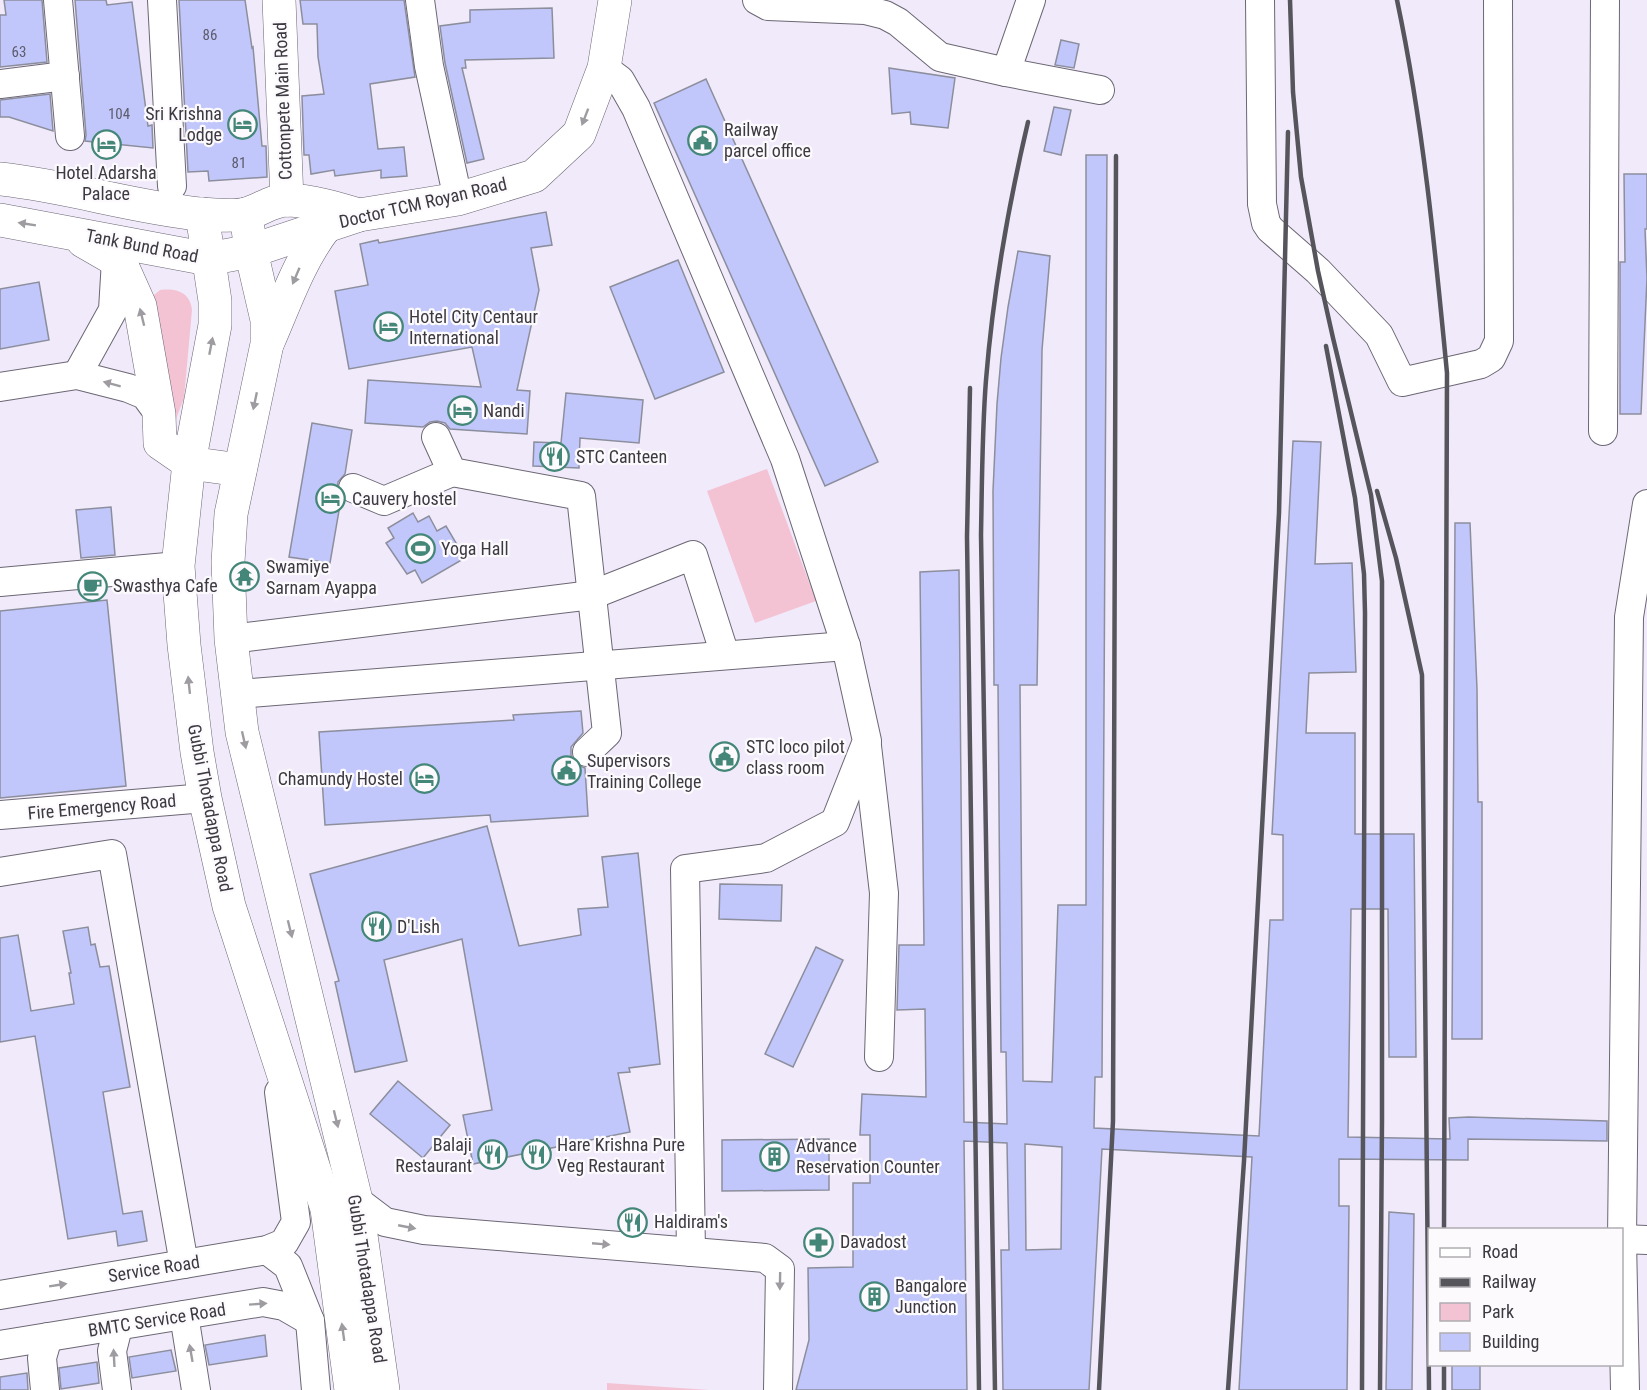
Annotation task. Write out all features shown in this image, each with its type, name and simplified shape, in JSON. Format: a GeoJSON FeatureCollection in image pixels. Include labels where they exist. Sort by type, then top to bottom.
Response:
{"type":"FeatureCollection","features":[{"type":"Feature","properties":{"kind":"main road","name":"Cottonpete Main Road"},"geometry":{"type":"LineString","coordinates":[[279,0],[286,200],[324,205],[359,215]]}},
{"type":"Feature","properties":{"kind":"main road","name":"Doctor TCM Royan Road"},"geometry":{"type":"LineString","coordinates":[[251,251],[359,215],[458,198],[534,176],[579,134],[604,68],[615,0]]}},
{"type":"Feature","properties":{"kind":"main road"},"geometry":{"type":"LineString","coordinates":[[0,179],[173,211],[202,214],[246,214],[286,200]]}},
{"type":"Feature","properties":{"kind":"main road","name":"Gubbi Thotadappa Road"},"geometry":{"type":"LineString","coordinates":[[202,214],[215,301],[215,325],[189,463],[178,566],[190,701],[205,798],[229,906],[327,1209],[351,1390]]}},
{"type":"Feature","properties":{"kind":"main road"},"geometry":{"type":"LineString","coordinates":[[246,214],[251,251]]}},
{"type":"Feature","properties":{"kind":"main road","name":"Tank Bund Road"},"geometry":{"type":"LineString","coordinates":[[0,220],[208,259],[251,251]]}},
{"type":"Feature","properties":{"kind":"main road"},"geometry":{"type":"LineString","coordinates":[[267,344],[300,266],[311,245],[326,226]]}},
{"type":"Feature","properties":{"kind":"main road"},"geometry":{"type":"LineString","coordinates":[[66,231],[116,260],[123,268],[140,306],[159,414],[160,443],[189,463],[240,470]]}},
{"type":"Feature","properties":{"kind":"main road","name":"Gubbi Thotadappa Road"},"geometry":{"type":"LineString","coordinates":[[251,251],[264,308],[267,344],[231,514],[228,562],[231,639],[242,732],[356,1200],[383,1390]]}},
{"type":"Feature","properties":{"kind":"street"},"geometry":{"type":"LineString","coordinates":[[58,0],[70,136]]}},
{"type":"Feature","properties":{"kind":"street"},"geometry":{"type":"LineString","coordinates":[[162,0],[172,186]]}},
{"type":"Feature","properties":{"kind":"street"},"geometry":{"type":"LineString","coordinates":[[420,0],[429,66],[458,198]]}},
{"type":"Feature","properties":{"kind":"street"},"geometry":{"type":"LineString","coordinates":[[757,0],[768,6],[865,10],[885,15],[898,22],[940,57],[1100,90]]}},
{"type":"Feature","properties":{"kind":"street"},"geometry":{"type":"LineString","coordinates":[[1006,72],[1031,0]]}},
{"type":"Feature","properties":{"kind":"street"},"geometry":{"type":"LineString","coordinates":[[1260,0],[1262,204],[1266,223],[1275,234],[1318,271],[1379,335],[1402,382],[1481,364],[1491,358],[1499,341],[1498,0]]}},
{"type":"Feature","properties":{"kind":"street"},"geometry":{"type":"LineString","coordinates":[[1603,431],[1605,0]]}},
{"type":"Feature","properties":{"kind":"street"},"geometry":{"type":"LineString","coordinates":[[604,68],[620,80],[636,108],[780,448],[846,646],[867,741],[884,893],[879,1057]]}},
{"type":"Feature","properties":{"kind":"street"},"geometry":{"type":"LineString","coordinates":[[0,84],[65,76]]}},
{"type":"Feature","properties":{"kind":"street"},"geometry":{"type":"LineString","coordinates":[[77,375],[113,310],[116,260]]}},
{"type":"Feature","properties":{"kind":"street"},"geometry":{"type":"LineString","coordinates":[[0,387],[77,375],[128,388],[145,395],[159,414]]}},
{"type":"Feature","properties":{"kind":"street"},"geometry":{"type":"LineString","coordinates":[[436,437],[452,472]]}},
{"type":"Feature","properties":{"kind":"street"},"geometry":{"type":"LineString","coordinates":[[353,488],[384,501],[452,472],[581,496],[607,733],[587,752]]}},
{"type":"Feature","properties":{"kind":"street"},"geometry":{"type":"LineString","coordinates":[[1622,1228],[1637,835],[1638,615],[1647,504]]}},
{"type":"Feature","properties":{"kind":"street"},"geometry":{"type":"LineString","coordinates":[[231,639],[592,595],[693,555],[725,655]]}},
{"type":"Feature","properties":{"kind":"street"},"geometry":{"type":"LineString","coordinates":[[0,582],[178,566]]}},
{"type":"Feature","properties":{"kind":"street"},"geometry":{"type":"LineString","coordinates":[[238,694],[846,646]]}},
{"type":"Feature","properties":{"kind":"street"},"geometry":{"type":"LineString","coordinates":[[691,1251],[685,869],[766,858],[835,822],[867,741]]}},
{"type":"Feature","properties":{"kind":"street","name":"Fire Emergency Road"},"geometry":{"type":"LineString","coordinates":[[0,815],[205,798]]}},
{"type":"Feature","properties":{"kind":"street"},"geometry":{"type":"LineString","coordinates":[[0,872],[112,854],[184,1264]]}},
{"type":"Feature","properties":{"kind":"street","name":"Service Road"},"geometry":{"type":"LineString","coordinates":[[0,1294],[267,1250],[284,1243],[296,1222],[277,1073],[268,1028]]}},
{"type":"Feature","properties":{"kind":"street"},"geometry":{"type":"LineString","coordinates":[[356,1200],[385,1222],[424,1230],[765,1258],[780,1269],[778,1390]]}},
{"type":"Feature","properties":{"kind":"street"},"geometry":{"type":"LineString","coordinates":[[1623,1239],[1647,1240]]}},
{"type":"Feature","properties":{"kind":"street"},"geometry":{"type":"LineString","coordinates":[[267,1250],[288,1266],[310,1322],[316,1390]]}},
{"type":"Feature","properties":{"kind":"street","name":"BMTC Service Road"},"geometry":{"type":"LineString","coordinates":[[0,1345],[263,1302],[284,1306],[310,1322]]}},
{"type":"Feature","properties":{"kind":"street"},"geometry":{"type":"LineString","coordinates":[[1623,1314],[1624,1390]]}},
{"type":"Feature","properties":{"kind":"street"},"geometry":{"type":"LineString","coordinates":[[184,1316],[196,1390]]}},
{"type":"Feature","properties":{"kind":"street"},"geometry":{"type":"LineString","coordinates":[[117,1390],[112,1351],[118,1327]]}},
{"type":"Feature","properties":{"kind":"street"},"geometry":{"type":"LineString","coordinates":[[44,1380],[42,1358],[48,1337]]}},
{"type":"Feature","properties":{"kind":"green space"},"geometry":{"type":"Polygon","coordinates":[[[160,290],[177,291],[185,295],[192,310],[184,398],[173,427],[153,302],[154,295],[160,290]]]}},
{"type":"Feature","properties":{"kind":"green space"},"geometry":{"type":"Polygon","coordinates":[[[767,469],[816,601],[755,623],[707,491],[767,469]]]}},
{"type":"Feature","properties":{"kind":"green space"},"geometry":{"type":"Polygon","coordinates":[[[607,1383],[709,1390],[607,1390],[607,1383]]]}},
{"type":"Feature","properties":{"kind":"building"},"geometry":{"type":"Polygon","coordinates":[[[4,0],[42,0],[47,62],[0,67],[0,15],[6,15],[4,0]]]}},
{"type":"Feature","properties":{"kind":"building"},"geometry":{"type":"Polygon","coordinates":[[[75,0],[106,0],[107,5],[132,2],[148,126],[152,125],[153,148],[85,141],[75,0]]]}},
{"type":"Feature","properties":{"kind":"building"},"geometry":{"type":"Polygon","coordinates":[[[179,0],[245,0],[253,47],[262,146],[266,146],[267,177],[209,181],[208,171],[188,172],[179,0]]]}},
{"type":"Feature","properties":{"kind":"building"},"geometry":{"type":"Polygon","coordinates":[[[300,0],[404,0],[415,77],[370,84],[378,149],[404,147],[407,176],[381,178],[381,170],[335,176],[334,170],[311,174],[309,155],[304,155],[302,96],[324,94],[318,57],[317,24],[303,24],[300,0]]]}},
{"type":"Feature","properties":{"kind":"building"},"geometry":{"type":"Polygon","coordinates":[[[552,8],[554,58],[465,60],[466,68],[462,68],[484,159],[467,163],[445,63],[440,26],[470,22],[470,10],[552,8]]]}},
{"type":"Feature","properties":{"kind":"building"},"geometry":{"type":"Polygon","coordinates":[[[1061,40],[1079,44],[1074,68],[1055,65],[1061,40]]]}},
{"type":"Feature","properties":{"kind":"building"},"geometry":{"type":"Polygon","coordinates":[[[889,68],[955,78],[948,128],[911,124],[910,112],[892,114],[889,68]]]}},
{"type":"Feature","properties":{"kind":"building"},"geometry":{"type":"Polygon","coordinates":[[[706,79],[878,462],[825,486],[654,103],[706,79]]]}},
{"type":"Feature","properties":{"kind":"building"},"geometry":{"type":"Polygon","coordinates":[[[50,94],[53,131],[9,117],[0,117],[0,100],[50,94]]]}},
{"type":"Feature","properties":{"kind":"building"},"geometry":{"type":"Polygon","coordinates":[[[1054,107],[1071,110],[1061,155],[1044,151],[1054,107]]]}},
{"type":"Feature","properties":{"kind":"building"},"geometry":{"type":"Polygon","coordinates":[[[1086,155],[1107,155],[1102,1077],[1095,1077],[1094,1128],[1259,1136],[1270,920],[1283,920],[1283,835],[1272,834],[1293,441],[1321,442],[1315,564],[1352,563],[1356,672],[1309,673],[1306,733],[1355,733],[1355,834],[1414,834],[1416,1057],[1389,1057],[1388,909],[1351,909],[1348,1137],[1450,1139],[1449,1118],[1469,1117],[1607,1121],[1607,1141],[1468,1139],[1468,1160],[1339,1159],[1339,1206],[1349,1206],[1347,1390],[1239,1390],[1252,1157],[1102,1149],[1089,1390],[1003,1390],[1001,1250],[1009,1250],[1007,1143],[964,1141],[967,1390],[796,1390],[809,1340],[808,1268],[853,1267],[853,1183],[870,1183],[870,1135],[860,1135],[862,1094],[926,1097],[925,1009],[897,1010],[899,945],[924,945],[920,572],[959,570],[964,1122],[1007,1124],[1006,1052],[1001,1052],[998,685],[994,685],[993,491],[1001,358],[1018,251],[1050,256],[1042,350],[1037,685],[1020,685],[1023,1081],[1052,1082],[1058,905],[1086,905],[1086,155]],[[1025,1144],[1026,1250],[1061,1249],[1062,1147],[1025,1144]]]}},
{"type":"Feature","properties":{"kind":"building"},"geometry":{"type":"Polygon","coordinates":[[[1624,174],[1647,174],[1647,229],[1645,229],[1647,278],[1641,414],[1620,414],[1620,262],[1625,262],[1624,174]]]}},
{"type":"Feature","properties":{"kind":"building"},"geometry":{"type":"Polygon","coordinates":[[[546,212],[552,245],[531,248],[539,290],[517,390],[530,391],[527,434],[450,429],[445,423],[437,421],[430,422],[423,427],[365,423],[368,380],[481,387],[472,347],[349,369],[335,291],[368,285],[360,244],[378,240],[379,243],[546,212]]]}},
{"type":"Feature","properties":{"kind":"building"},"geometry":{"type":"Polygon","coordinates":[[[678,260],[724,372],[655,399],[610,287],[678,260]]]}},
{"type":"Feature","properties":{"kind":"building"},"geometry":{"type":"Polygon","coordinates":[[[39,282],[49,340],[0,349],[0,289],[39,282]]]}},
{"type":"Feature","properties":{"kind":"building"},"geometry":{"type":"Polygon","coordinates":[[[566,393],[643,400],[639,443],[580,438],[579,468],[533,466],[534,442],[561,443],[566,393]]]}},
{"type":"Feature","properties":{"kind":"building"},"geometry":{"type":"Polygon","coordinates":[[[312,423],[352,430],[345,474],[338,482],[337,491],[341,499],[330,563],[289,557],[312,423]]]}},
{"type":"Feature","properties":{"kind":"building"},"geometry":{"type":"Polygon","coordinates":[[[111,507],[115,555],[81,558],[76,510],[111,507]]]}},
{"type":"Feature","properties":{"kind":"building"},"geometry":{"type":"Polygon","coordinates":[[[413,513],[418,522],[429,516],[437,531],[446,526],[465,558],[422,583],[415,570],[407,574],[386,543],[394,538],[388,528],[413,513]]]}},
{"type":"Feature","properties":{"kind":"building"},"geometry":{"type":"Polygon","coordinates":[[[1455,523],[1470,523],[1477,689],[1478,802],[1482,802],[1482,1039],[1452,1039],[1455,523]]]}},
{"type":"Feature","properties":{"kind":"building"},"geometry":{"type":"Polygon","coordinates":[[[107,600],[126,786],[0,798],[0,611],[107,600]]]}},
{"type":"Feature","properties":{"kind":"building"},"geometry":{"type":"Polygon","coordinates":[[[581,711],[583,733],[571,747],[571,755],[575,764],[585,768],[588,816],[491,822],[490,815],[325,825],[319,732],[514,720],[513,715],[581,711]]]}},
{"type":"Feature","properties":{"kind":"building"},"geometry":{"type":"Polygon","coordinates":[[[487,826],[519,946],[581,935],[578,909],[608,907],[602,857],[638,853],[660,1064],[629,1068],[630,1072],[618,1073],[630,1132],[473,1164],[463,1115],[492,1110],[462,939],[384,960],[407,1061],[355,1072],[335,982],[339,981],[310,874],[487,826]]]}},
{"type":"Feature","properties":{"kind":"building"},"geometry":{"type":"Polygon","coordinates":[[[720,884],[782,885],[781,921],[719,919],[720,884]]]}},
{"type":"Feature","properties":{"kind":"building"},"geometry":{"type":"Polygon","coordinates":[[[88,927],[91,945],[95,944],[100,967],[109,966],[130,1087],[103,1092],[123,1214],[142,1211],[147,1241],[118,1246],[116,1231],[68,1239],[35,1036],[0,1042],[0,938],[18,935],[31,1011],[74,1004],[63,931],[88,927]]]}},
{"type":"Feature","properties":{"kind":"building"},"geometry":{"type":"Polygon","coordinates":[[[816,947],[843,960],[793,1067],[765,1054],[816,947]]]}},
{"type":"Feature","properties":{"kind":"building"},"geometry":{"type":"Polygon","coordinates":[[[398,1081],[450,1125],[423,1158],[370,1114],[398,1081]]]}},
{"type":"Feature","properties":{"kind":"building","name":"Advance Reservation Counter"},"geometry":{"type":"Polygon","coordinates":[[[829,1139],[829,1190],[722,1191],[722,1140],[829,1139]]]}},
{"type":"Feature","properties":{"kind":"building"},"geometry":{"type":"Polygon","coordinates":[[[1389,1212],[1414,1214],[1412,1390],[1386,1390],[1389,1212]]]}},
{"type":"Feature","properties":{"kind":"building"},"geometry":{"type":"Polygon","coordinates":[[[265,1335],[267,1356],[209,1365],[205,1345],[265,1335]]]}},
{"type":"Feature","properties":{"kind":"building"},"geometry":{"type":"Polygon","coordinates":[[[171,1350],[176,1371],[132,1378],[129,1357],[171,1350]]]}},
{"type":"Feature","properties":{"kind":"building"},"geometry":{"type":"Polygon","coordinates":[[[97,1362],[99,1383],[61,1389],[59,1368],[97,1362]]]}},
{"type":"Feature","properties":{"kind":"building"},"geometry":{"type":"Polygon","coordinates":[[[1452,1366],[1480,1366],[1480,1390],[1452,1390],[1452,1366]]]}},
{"type":"Feature","properties":{"kind":"building"},"geometry":{"type":"Polygon","coordinates":[[[27,1373],[28,1390],[0,1390],[0,1377],[27,1373]]]}},
{"type":"Feature","properties":{"kind":"railway"},"geometry":{"type":"LineString","coordinates":[[1290,0],[1293,92],[1301,177],[1318,271],[1371,495],[1382,581],[1380,1390]]}},
{"type":"Feature","properties":{"kind":"railway"},"geometry":{"type":"LineString","coordinates":[[1397,0],[1421,139],[1447,373],[1444,1228]]}},
{"type":"Feature","properties":{"kind":"railway"},"geometry":{"type":"LineString","coordinates":[[995,1390],[981,535],[982,457],[986,380],[997,283],[1028,122]]}},
{"type":"Feature","properties":{"kind":"railway"},"geometry":{"type":"LineString","coordinates":[[1228,1390],[1244,1161],[1279,513],[1288,132]]}},
{"type":"Feature","properties":{"kind":"railway"},"geometry":{"type":"LineString","coordinates":[[1099,1390],[1113,1121],[1116,156]]}},
{"type":"Feature","properties":{"kind":"railway"},"geometry":{"type":"LineString","coordinates":[[1326,346],[1355,498],[1364,574],[1362,1390]]}},
{"type":"Feature","properties":{"kind":"railway"},"geometry":{"type":"LineString","coordinates":[[970,388],[967,537],[979,1390]]}},
{"type":"Feature","properties":{"kind":"railway"},"geometry":{"type":"LineString","coordinates":[[1377,491],[1396,558],[1422,675],[1428,1288]]}},
{"type":"Feature","properties":{"kind":"railway"},"geometry":{"type":"LineString","coordinates":[[1429,1366],[1429,1390]]}},
{"type":"Feature","properties":{"kind":"railway"},"geometry":{"type":"LineString","coordinates":[[1444,1366],[1444,1390]]}},
{"type":"Feature","properties":{"kind":"place","name":"Sri Krishna Lodge"},"geometry":{"type":"Point","coordinates":[243,124]}},
{"type":"Feature","properties":{"kind":"place","name":"Railway parcel office"},"geometry":{"type":"Point","coordinates":[703,140]}},
{"type":"Feature","properties":{"kind":"place","name":"Hotel Adarsha Palace"},"geometry":{"type":"Point","coordinates":[106,144]}},
{"type":"Feature","properties":{"kind":"place","name":"Hotel City Centaur International"},"geometry":{"type":"Point","coordinates":[388,327]}},
{"type":"Feature","properties":{"kind":"place","name":"Nandi"},"geometry":{"type":"Point","coordinates":[462,411]}},
{"type":"Feature","properties":{"kind":"place","name":"STC Canteen"},"geometry":{"type":"Point","coordinates":[555,457]}},
{"type":"Feature","properties":{"kind":"place","name":"Cauvery hostel"},"geometry":{"type":"Point","coordinates":[331,499]}},
{"type":"Feature","properties":{"kind":"place","name":"Yoga Hall"},"geometry":{"type":"Point","coordinates":[420,549]}},
{"type":"Feature","properties":{"kind":"place","name":"Swamiye Sarnam Ayappa"},"geometry":{"type":"Point","coordinates":[245,577]}},
{"type":"Feature","properties":{"kind":"place","name":"Swasthya Cafe"},"geometry":{"type":"Point","coordinates":[92,586]}},
{"type":"Feature","properties":{"kind":"place","name":"STC loco pilot class room"},"geometry":{"type":"Point","coordinates":[725,757]}},
{"type":"Feature","properties":{"kind":"place","name":"Supervisors Training College"},"geometry":{"type":"Point","coordinates":[566,771]}},
{"type":"Feature","properties":{"kind":"place","name":"Chamundy Hostel"},"geometry":{"type":"Point","coordinates":[424,779]}},
{"type":"Feature","properties":{"kind":"place","name":"D'Lish"},"geometry":{"type":"Point","coordinates":[376,927]}},
{"type":"Feature","properties":{"kind":"place","name":"Balaji Restaurant"},"geometry":{"type":"Point","coordinates":[493,1155]}},
{"type":"Feature","properties":{"kind":"place","name":"Hare Krishna Pure Veg Restaurant"},"geometry":{"type":"Point","coordinates":[536,1155]}},
{"type":"Feature","properties":{"kind":"place","name":"Advance Reservation Counter"},"geometry":{"type":"Point","coordinates":[775,1156]}},
{"type":"Feature","properties":{"kind":"place","name":"Haldiram's"},"geometry":{"type":"Point","coordinates":[633,1222]}},
{"type":"Feature","properties":{"kind":"place","name":"Davadost"},"geometry":{"type":"Point","coordinates":[819,1242]}},
{"type":"Feature","properties":{"kind":"place","name":"Bangalore Junction"},"geometry":{"type":"Point","coordinates":[874,1296]}}]}
